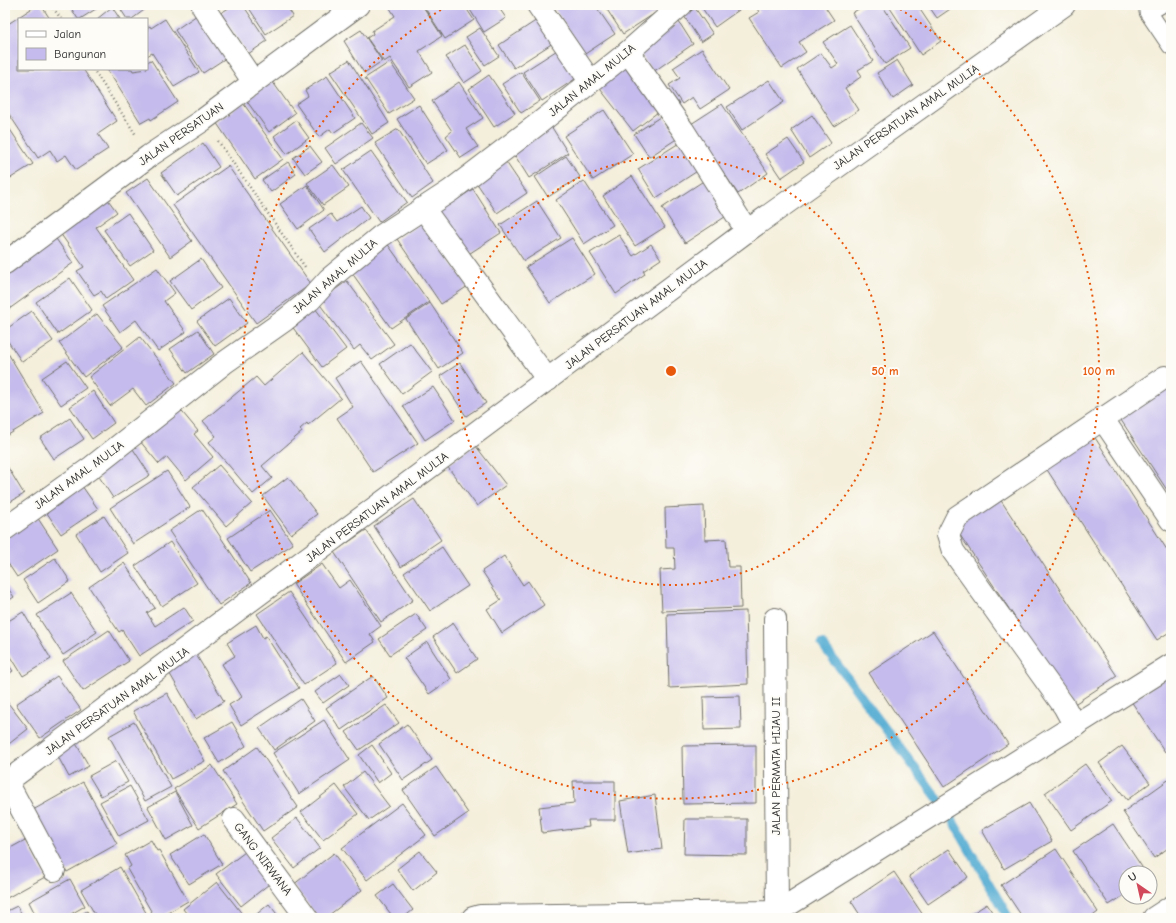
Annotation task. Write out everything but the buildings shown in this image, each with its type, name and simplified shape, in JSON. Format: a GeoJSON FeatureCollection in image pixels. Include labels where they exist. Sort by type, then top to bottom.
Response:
{"type":"FeatureCollection","features":[{"type":"Feature","properties":{"kind":"street","name":"JALAN PERSATUAN"},"geometry":{"type":"LineString","coordinates":[[5,263],[149,156],[203,120],[358,5]]}},
{"type":"Feature","properties":{"kind":"street"},"geometry":{"type":"LineString","coordinates":[[538,5],[590,81]]}},
{"type":"Feature","properties":{"kind":"street","name":"JALAN AMAL MULIA"},"geometry":{"type":"LineString","coordinates":[[5,529],[92,467],[224,363],[285,320],[310,300],[329,279],[381,236],[475,173],[628,52],[680,5]]}},
{"type":"Feature","properties":{"kind":"street","name":"JALAN PERSATUAN AMAL MULIA"},"geometry":{"type":"LineString","coordinates":[[6,782],[747,231],[1064,5]]}},
{"type":"Feature","properties":{"kind":"street"},"geometry":{"type":"LineString","coordinates":[[203,7],[253,82]]}},
{"type":"Feature","properties":{"kind":"street"},"geometry":{"type":"LineString","coordinates":[[628,52],[683,130],[747,231]]}},
{"type":"Feature","properties":{"kind":"street"},"geometry":{"type":"LineString","coordinates":[[423,208],[548,380]]}},
{"type":"Feature","properties":{"kind":"street"},"geometry":{"type":"LineString","coordinates":[[1075,726],[1064,706],[953,551],[948,535],[956,517],[1102,418],[1166,377],[1171,379]]}},
{"type":"Feature","properties":{"kind":"street"},"geometry":{"type":"LineString","coordinates":[[1102,418],[1171,520]]}},
{"type":"Feature","properties":{"kind":"street","name":"JALAN PERMATA HIJAU II"},"geometry":{"type":"LineString","coordinates":[[775,619],[777,915]]}},
{"type":"Feature","properties":{"kind":"street"},"geometry":{"type":"LineString","coordinates":[[473,918],[480,916],[777,915],[918,824],[968,794],[1171,665]]}},
{"type":"Feature","properties":{"kind":"street"},"geometry":{"type":"LineString","coordinates":[[6,782],[54,870]]}},
{"type":"Feature","properties":{"kind":"street","name":"GANG NIRWANA"},"geometry":{"type":"LineString","coordinates":[[234,819],[308,918]]}},
{"type":"Feature","properties":{"kind":"street"},"geometry":{"type":"LineString","coordinates":[[1154,918],[1171,907]]}},
{"type":"Feature","properties":{"kind":"lane"},"geometry":{"type":"LineString","coordinates":[[1160,5],[1148,12],[1171,46]]}},
{"type":"Feature","properties":{"kind":"path"},"geometry":{"type":"LineString","coordinates":[[51,5],[60,18]]}},
{"type":"Feature","properties":{"kind":"path"},"geometry":{"type":"LineString","coordinates":[[94,70],[149,156]]}},
{"type":"Feature","properties":{"kind":"path"},"geometry":{"type":"LineString","coordinates":[[203,120],[321,288]]}},
{"type":"Feature","properties":{"kind":"waterway"},"geometry":{"type":"LineString","coordinates":[[822,644],[947,811],[1009,918]]}}]}
